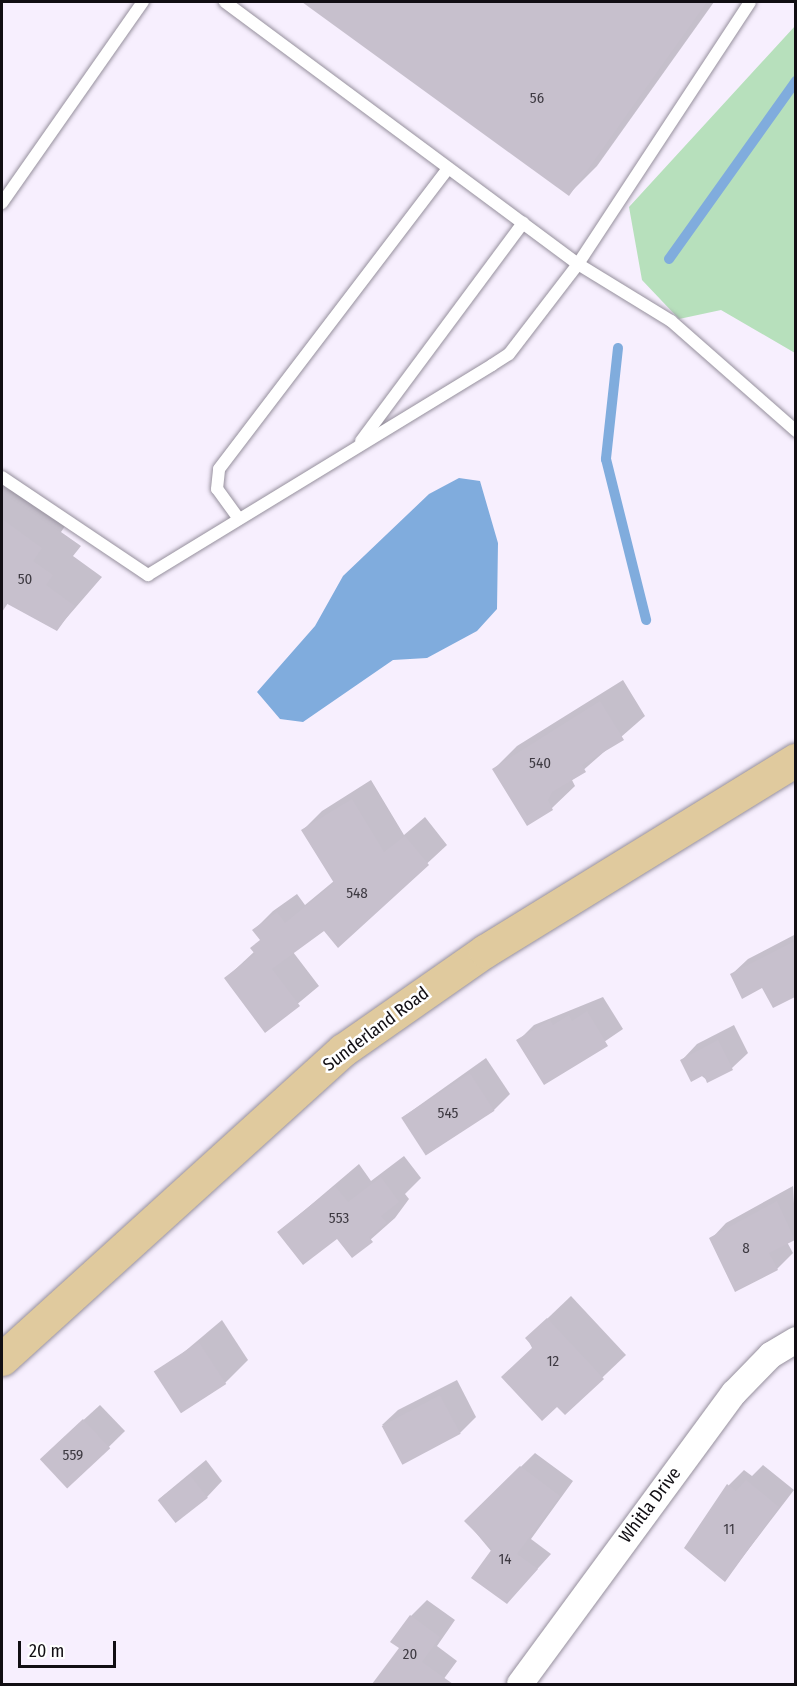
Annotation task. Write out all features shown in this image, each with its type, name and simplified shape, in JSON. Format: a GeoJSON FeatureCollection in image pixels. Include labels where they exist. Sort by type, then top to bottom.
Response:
{"type":"FeatureCollection","features":[{"type":"Feature","properties":{"kind":"main road","name":"Sunderland Road"},"geometry":{"type":"LineString","coordinates":[[2,1359],[343,1050],[485,951],[795,760]]}},
{"type":"Feature","properties":{"kind":"street","name":"Whitla Drive"},"geometry":{"type":"LineString","coordinates":[[520,1684],[734,1393],[771,1355],[795,1340]]}},
{"type":"Feature","properties":{"kind":"lane"},"geometry":{"type":"LineString","coordinates":[[2,203],[143,2]]}},
{"type":"Feature","properties":{"kind":"lane"},"geometry":{"type":"LineString","coordinates":[[225,2],[578,264],[671,321],[795,431]]}},
{"type":"Feature","properties":{"kind":"lane"},"geometry":{"type":"LineString","coordinates":[[2,477],[148,575],[509,354],[578,264],[750,2]]}},
{"type":"Feature","properties":{"kind":"lane"},"geometry":{"type":"LineString","coordinates":[[239,519],[217,489],[219,469],[448,168]]}},
{"type":"Feature","properties":{"kind":"lane"},"geometry":{"type":"LineString","coordinates":[[357,447],[523,223]]}},
{"type":"Feature","properties":{"kind":"green space"},"geometry":{"type":"Polygon","coordinates":[[[795,26],[795,353],[721,310],[679,319],[642,280],[629,207],[795,26]]]}},
{"type":"Feature","properties":{"kind":"water"},"geometry":{"type":"Polygon","coordinates":[[[459,478],[480,481],[498,543],[497,609],[477,631],[427,658],[393,660],[303,722],[280,719],[257,692],[315,626],[343,576],[429,494],[459,478]]]}},
{"type":"Feature","properties":{"kind":"building"},"geometry":{"type":"Polygon","coordinates":[[[302,2],[707,2],[569,196],[302,2]]]}},
{"type":"Feature","properties":{"kind":"building"},"geometry":{"type":"Polygon","coordinates":[[[2,519],[42,548],[33,561],[53,575],[46,585],[75,606],[57,631],[2,601],[2,519]]]}},
{"type":"Feature","properties":{"kind":"building"},"geometry":{"type":"Polygon","coordinates":[[[600,701],[624,740],[582,765],[586,772],[552,792],[548,800],[553,810],[527,826],[492,769],[600,701]]]}},
{"type":"Feature","properties":{"kind":"building"},"geometry":{"type":"Polygon","coordinates":[[[352,799],[384,852],[405,836],[429,865],[338,948],[324,931],[272,969],[300,1006],[265,1033],[224,978],[255,954],[250,948],[260,940],[252,930],[277,912],[285,923],[334,883],[301,830],[352,799]]]}},
{"type":"Feature","properties":{"kind":"building"},"geometry":{"type":"Polygon","coordinates":[[[795,941],[795,997],[773,1008],[762,988],[742,999],[730,974],[795,941]]]}},
{"type":"Feature","properties":{"kind":"building"},"geometry":{"type":"Polygon","coordinates":[[[587,1011],[608,1046],[544,1085],[516,1040],[550,1020],[553,1025],[569,1015],[572,1021],[587,1011]]]}},
{"type":"Feature","properties":{"kind":"building"},"geometry":{"type":"Polygon","coordinates":[[[718,1040],[733,1070],[707,1083],[704,1075],[691,1082],[680,1060],[718,1040]]]}},
{"type":"Feature","properties":{"kind":"building"},"geometry":{"type":"Polygon","coordinates":[[[470,1073],[495,1111],[426,1155],[401,1118],[470,1073]]]}},
{"type":"Feature","properties":{"kind":"building"},"geometry":{"type":"Polygon","coordinates":[[[381,1177],[399,1202],[381,1216],[387,1223],[369,1237],[373,1242],[352,1258],[337,1239],[303,1265],[277,1232],[335,1186],[348,1202],[381,1177]]]}},
{"type":"Feature","properties":{"kind":"building"},"geometry":{"type":"Polygon","coordinates":[[[777,1201],[795,1240],[769,1253],[778,1270],[735,1292],[709,1238],[777,1201]]]}},
{"type":"Feature","properties":{"kind":"building"},"geometry":{"type":"Polygon","coordinates":[[[547,1318],[604,1379],[565,1415],[557,1407],[542,1421],[501,1377],[533,1347],[525,1338],[547,1318]]]}},
{"type":"Feature","properties":{"kind":"building"},"geometry":{"type":"Polygon","coordinates":[[[199,1342],[226,1384],[181,1413],[154,1371],[199,1342]]]}},
{"type":"Feature","properties":{"kind":"building"},"geometry":{"type":"Polygon","coordinates":[[[440,1395],[461,1434],[402,1465],[382,1426],[440,1395]]]}},
{"type":"Feature","properties":{"kind":"building"},"geometry":{"type":"Polygon","coordinates":[[[83,1419],[110,1448],[67,1488],[40,1459],[83,1419]]]}},
{"type":"Feature","properties":{"kind":"building"},"geometry":{"type":"Polygon","coordinates":[[[520,1466],[560,1496],[517,1554],[538,1569],[507,1604],[471,1578],[492,1549],[464,1521],[520,1466]]]}},
{"type":"Feature","properties":{"kind":"building"},"geometry":{"type":"Polygon","coordinates":[[[190,1475],[208,1498],[176,1523],[158,1500],[190,1475]]]}},
{"type":"Feature","properties":{"kind":"building"},"geometry":{"type":"Polygon","coordinates":[[[746,1480],[779,1507],[725,1582],[684,1548],[727,1484],[736,1491],[746,1480]]]}},
{"type":"Feature","properties":{"kind":"building"},"geometry":{"type":"Polygon","coordinates":[[[410,1615],[440,1637],[422,1662],[453,1684],[372,1684],[399,1648],[390,1642],[410,1615]]]}},
{"type":"Feature","properties":{"kind":"waterway"},"geometry":{"type":"LineString","coordinates":[[669,259],[796,81]]}},
{"type":"Feature","properties":{"kind":"waterway"},"geometry":{"type":"LineString","coordinates":[[618,348],[606,459],[646,620]]}}]}
